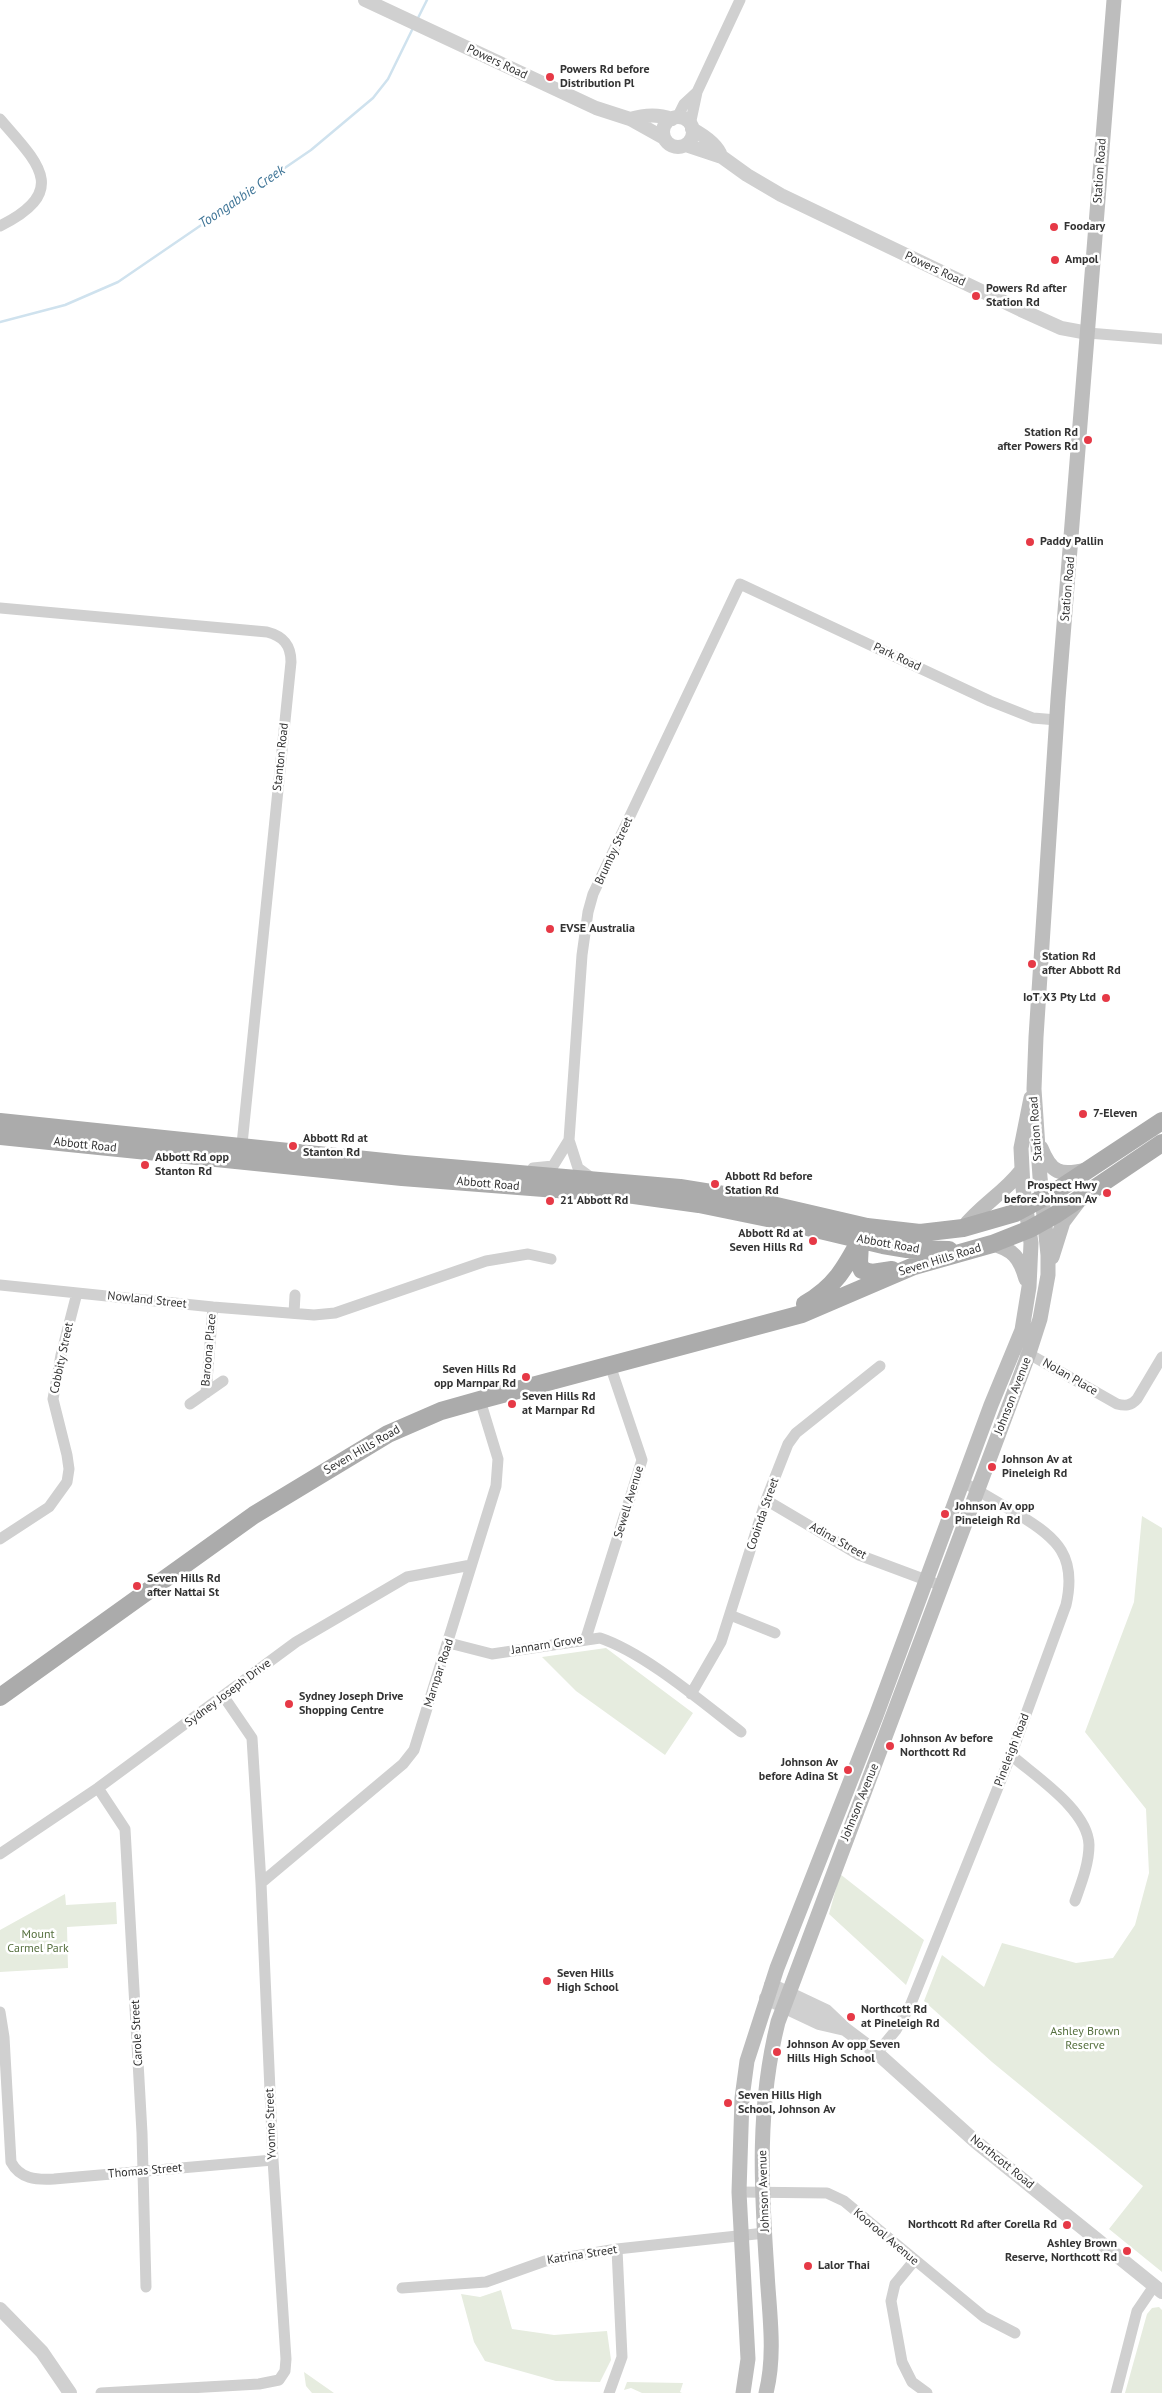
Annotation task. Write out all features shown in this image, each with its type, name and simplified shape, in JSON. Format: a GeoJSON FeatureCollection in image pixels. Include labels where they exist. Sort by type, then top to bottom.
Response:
{"type":"FeatureCollection","features":[{"type":"Feature","properties":{"kind":"main road","name":"Station Road"},"geometry":{"type":"LineString","coordinates":[[1042,1199],[1034,1090],[1057,720],[1114,0]]}},
{"type":"Feature","properties":{"kind":"main road","name":"Station Road"},"geometry":{"type":"LineString","coordinates":[[1026,1207],[1021,1171],[1021,1148],[1034,1090]]}},
{"type":"Feature","properties":{"kind":"main road","name":"Seven Hills Road"},"geometry":{"type":"LineString","coordinates":[[963,1228],[991,1221],[1042,1199],[1162,1120]]}},
{"type":"Feature","properties":{"kind":"main road","name":"Abbott Road"},"geometry":{"type":"LineString","coordinates":[[0,1122],[241,1154],[699,1204],[864,1234],[920,1233],[963,1228]]}},
{"type":"Feature","properties":{"kind":"main road","name":"Abbott Road"},"geometry":{"type":"LineString","coordinates":[[0,1136],[486,1171],[599,1180],[716,1193],[864,1234],[907,1249],[973,1249]]}},
{"type":"Feature","properties":{"kind":"main road"},"geometry":{"type":"LineString","coordinates":[[1037,1137],[1046,1160],[1056,1170],[1068,1173],[1086,1170]]}},
{"type":"Feature","properties":{"kind":"main road","name":"Seven Hills Road"},"geometry":{"type":"LineString","coordinates":[[0,1697],[254,1515],[388,1434],[441,1411],[802,1314],[914,1266],[992,1244],[1037,1226],[1162,1143]]}},
{"type":"Feature","properties":{"kind":"main road"},"geometry":{"type":"LineString","coordinates":[[963,1228],[978,1210],[1010,1185],[1021,1171]]}},
{"type":"Feature","properties":{"kind":"main road"},"geometry":{"type":"LineString","coordinates":[[1048,1275],[1058,1232],[1063,1222],[1083,1196]]}},
{"type":"Feature","properties":{"kind":"main road","name":"Johnson Avenue"},"geometry":{"type":"LineString","coordinates":[[766,2393],[770,2376],[771,2326],[762,2192],[764,2088],[774,2035],[785,1998],[943,1586],[1023,1350],[1029,1287],[1042,1199]]}},
{"type":"Feature","properties":{"kind":"main road","name":"Johnson Avenue"},"geometry":{"type":"LineString","coordinates":[[743,2393],[748,2359],[739,2192],[744,2077],[753,2040],[769,1991],[927,1580],[991,1405],[1040,1320],[1048,1275],[1037,1226],[1026,1207]]}},
{"type":"Feature","properties":{"kind":"main road"},"geometry":{"type":"LineString","coordinates":[[864,1234],[859,1263],[862,1270],[866,1272],[914,1266]]}},
{"type":"Feature","properties":{"kind":"main road","name":"Seven Hills Road"},"geometry":{"type":"LineString","coordinates":[[778,1319],[830,1287],[864,1234]]}},
{"type":"Feature","properties":{"kind":"main road"},"geometry":{"type":"LineString","coordinates":[[992,1244],[1013,1252],[1022,1264],[1029,1287]]}},
{"type":"Feature","properties":{"kind":"street","name":"Powers Road"},"geometry":{"type":"LineString","coordinates":[[365,0],[600,110],[630,119],[664,138]]}},
{"type":"Feature","properties":{"kind":"street"},"geometry":{"type":"LineString","coordinates":[[697,92],[684,104],[675,118],[664,127],[664,138],[674,147],[686,145],[692,138],[691,127],[697,92],[740,0]]}},
{"type":"Feature","properties":{"kind":"street","name":"Powers Road"},"geometry":{"type":"LineString","coordinates":[[630,119],[643,116],[675,118]]}},
{"type":"Feature","properties":{"kind":"street"},"geometry":{"type":"LineString","coordinates":[[675,118],[684,119],[691,127]]}},
{"type":"Feature","properties":{"kind":"street"},"geometry":{"type":"LineString","coordinates":[[0,119],[37,163],[41,178],[41,189],[25,212],[0,226]]}},
{"type":"Feature","properties":{"kind":"street","name":"Powers Road"},"geometry":{"type":"LineString","coordinates":[[691,127],[720,150],[722,157]]}},
{"type":"Feature","properties":{"kind":"street","name":"Powers Road"},"geometry":{"type":"LineString","coordinates":[[686,145],[722,157],[764,186],[846,227],[1061,328],[1088,333],[1162,338]]}},
{"type":"Feature","properties":{"kind":"street","name":"Park Road"},"geometry":{"type":"LineString","coordinates":[[740,584],[990,701],[1033,718],[1057,720]]}},
{"type":"Feature","properties":{"kind":"street","name":"Brumby Street"},"geometry":{"type":"LineString","coordinates":[[599,1180],[584,1174],[578,1168],[568,1140],[582,955],[593,894],[740,584]]}},
{"type":"Feature","properties":{"kind":"street","name":"Stanton Road"},"geometry":{"type":"LineString","coordinates":[[0,608],[267,632],[278,635],[288,646],[291,662],[241,1154]]}},
{"type":"Feature","properties":{"kind":"street","name":"Brumby Street"},"geometry":{"type":"LineString","coordinates":[[486,1171],[510,1167],[540,1168],[553,1166],[568,1140]]}},
{"type":"Feature","properties":{"kind":"street","name":"Nowland Street"},"geometry":{"type":"LineString","coordinates":[[0,1285],[213,1307],[314,1315],[335,1313],[486,1261],[528,1254],[551,1259]]}},
{"type":"Feature","properties":{"kind":"street","name":"Cobbity Street"},"geometry":{"type":"LineString","coordinates":[[0,1539],[49,1507],[67,1482],[69,1469],[67,1455],[53,1399],[61,1355],[77,1292]]}},
{"type":"Feature","properties":{"kind":"street"},"geometry":{"type":"LineString","coordinates":[[294,1314],[295,1295]]}},
{"type":"Feature","properties":{"kind":"street","name":"Baroona Place"},"geometry":{"type":"LineString","coordinates":[[206,1393],[213,1307]]}},
{"type":"Feature","properties":{"kind":"street","name":"Nolan Place"},"geometry":{"type":"LineString","coordinates":[[1023,1350],[1117,1404],[1124,1406],[1131,1404],[1137,1399],[1162,1357]]}},
{"type":"Feature","properties":{"kind":"street","name":"Sewell Avenue"},"geometry":{"type":"LineString","coordinates":[[586,1638],[642,1460],[610,1365]]}},
{"type":"Feature","properties":{"kind":"street","name":"Cooinda Street"},"geometry":{"type":"LineString","coordinates":[[691,1694],[713,1658],[730,1615],[766,1500],[788,1444],[796,1433],[880,1366]]}},
{"type":"Feature","properties":{"kind":"street","name":"Baroona Place"},"geometry":{"type":"LineString","coordinates":[[190,1404],[223,1381]]}},
{"type":"Feature","properties":{"kind":"street","name":"Marnpar Road"},"geometry":{"type":"LineString","coordinates":[[261,1883],[403,1764],[414,1750],[449,1643],[471,1564],[496,1486],[498,1459],[480,1400]]}},
{"type":"Feature","properties":{"kind":"street","name":"Pineleigh Road"},"geometry":{"type":"LineString","coordinates":[[877,2053],[896,2030],[910,2006],[1010,1755],[1066,1605],[1070,1588],[1069,1571],[1064,1554],[1051,1537],[963,1482]]}},
{"type":"Feature","properties":{"kind":"street","name":"Adina Street"},"geometry":{"type":"LineString","coordinates":[[766,1500],[859,1555],[943,1586]]}},
{"type":"Feature","properties":{"kind":"street","name":"Sydney Joseph Drive"},"geometry":{"type":"LineString","coordinates":[[0,1854],[98,1788],[224,1697],[296,1642],[406,1577],[471,1564]]}},
{"type":"Feature","properties":{"kind":"street"},"geometry":{"type":"LineString","coordinates":[[730,1615],[775,1633]]}},
{"type":"Feature","properties":{"kind":"street","name":"Jannarn Grove"},"geometry":{"type":"LineString","coordinates":[[449,1643],[492,1654],[586,1638],[600,1638],[615,1643],[691,1694],[741,1732]]}},
{"type":"Feature","properties":{"kind":"street","name":"Yvonne Street"},"geometry":{"type":"LineString","coordinates":[[101,2393],[259,2384],[279,2380],[285,2371],[286,2359],[272,2160],[261,1883],[252,1738],[224,1697]]}},
{"type":"Feature","properties":{"kind":"street"},"geometry":{"type":"LineString","coordinates":[[1010,1755],[1065,1802],[1086,1827],[1089,1844],[1088,1858],[1074,1901]]}},
{"type":"Feature","properties":{"kind":"street","name":"Carole Street"},"geometry":{"type":"LineString","coordinates":[[98,1788],[125,1829],[142,2133],[146,2287]]}},
{"type":"Feature","properties":{"kind":"street","name":"Northcott Road"},"geometry":{"type":"LineString","coordinates":[[769,1991],[785,1998],[819,2023],[845,2029],[877,2053],[964,2132],[1158,2289]]}},
{"type":"Feature","properties":{"kind":"street"},"geometry":{"type":"LineString","coordinates":[[0,2012],[3,2060]]}},
{"type":"Feature","properties":{"kind":"street","name":"Thomas Street"},"geometry":{"type":"LineString","coordinates":[[3,2060],[11,2162],[19,2173],[26,2177],[44,2179],[272,2160]]}},
{"type":"Feature","properties":{"kind":"street","name":"Koorool Avenue"},"geometry":{"type":"LineString","coordinates":[[739,2192],[827,2193],[844,2201],[914,2261],[984,2317],[1015,2333]]}},
{"type":"Feature","properties":{"kind":"street","name":"Katrina Street"},"geometry":{"type":"LineString","coordinates":[[402,2288],[486,2282],[545,2261],[617,2249],[765,2233]]}},
{"type":"Feature","properties":{"kind":"street"},"geometry":{"type":"LineString","coordinates":[[609,2393],[622,2357],[617,2249]]}},
{"type":"Feature","properties":{"kind":"street"},"geometry":{"type":"LineString","coordinates":[[914,2261],[896,2284],[891,2301],[902,2362],[912,2382],[927,2393]]}},
{"type":"Feature","properties":{"kind":"street"},"geometry":{"type":"LineString","coordinates":[[1116,2393],[1137,2311],[1158,2289]]}},
{"type":"Feature","properties":{"kind":"street"},"geometry":{"type":"LineString","coordinates":[[0,2309],[42,2352],[70,2393]]}},
{"type":"Feature","properties":{"kind":"green space","name":"Ashley Brown Reserve"},"geometry":{"type":"Polygon","coordinates":[[[1142,1516],[1162,1528],[1162,2272],[1109,2229],[1143,2186],[992,2062],[924,2001],[942,1955],[984,1987],[1002,1943],[1076,1963],[1113,1958],[1135,1925],[1149,1873],[1146,1809],[1085,1732],[1134,1602],[1142,1516]]]}},
{"type":"Feature","properties":{"kind":"green space"},"geometry":{"type":"Polygon","coordinates":[[[606,1648],[693,1713],[665,1755],[576,1691],[542,1657],[606,1648]]]}},
{"type":"Feature","properties":{"kind":"green space"},"geometry":{"type":"Polygon","coordinates":[[[840,1874],[924,1940],[906,1985],[829,1914],[840,1874]]]}},
{"type":"Feature","properties":{"kind":"green space","name":"Mount Carmel Park"},"geometry":{"type":"Polygon","coordinates":[[[65,1894],[66,1905],[116,1902],[117,1924],[67,1927],[68,1968],[0,1972],[0,1930],[65,1894]]]}},
{"type":"Feature","properties":{"kind":"green space"},"geometry":{"type":"Polygon","coordinates":[[[501,2290],[512,2329],[554,2335],[607,2331],[611,2360],[600,2382],[556,2381],[485,2361],[474,2342],[461,2294],[480,2297],[501,2290]]]}},
{"type":"Feature","properties":{"kind":"green space"},"geometry":{"type":"Polygon","coordinates":[[[1159,2307],[1162,2310],[1162,2393],[1125,2393],[1147,2314],[1152,2308],[1159,2307]]]}},
{"type":"Feature","properties":{"kind":"green space"},"geometry":{"type":"Polygon","coordinates":[[[304,2372],[334,2393],[312,2393],[306,2386],[304,2372]]]}},
{"type":"Feature","properties":{"kind":"green space"},"geometry":{"type":"Polygon","coordinates":[[[627,2382],[683,2383],[680,2392],[682,2393],[642,2393],[631,2388],[624,2390],[627,2382]]]}},
{"type":"Feature","properties":{"kind":"waterway","name":"Toongabbie Creek"},"geometry":{"type":"LineString","coordinates":[[418,18],[427,0]]}},
{"type":"Feature","properties":{"kind":"waterway","name":"Toongabbie Creek"},"geometry":{"type":"LineString","coordinates":[[0,322],[65,305],[118,282],[311,150],[373,98],[388,79],[413,28]]}},
{"type":"Feature","properties":{"kind":"place","name":"Powers Rd before Distribution Pl"},"geometry":{"type":"Point","coordinates":[550,77]}},
{"type":"Feature","properties":{"kind":"place","name":"Foodary"},"geometry":{"type":"Point","coordinates":[1054,227]}},
{"type":"Feature","properties":{"kind":"place","name":"Ampol"},"geometry":{"type":"Point","coordinates":[1055,260]}},
{"type":"Feature","properties":{"kind":"place","name":"Powers Rd after Station Rd"},"geometry":{"type":"Point","coordinates":[976,296]}},
{"type":"Feature","properties":{"kind":"place","name":"Station Rd after Powers Rd"},"geometry":{"type":"Point","coordinates":[1088,440]}},
{"type":"Feature","properties":{"kind":"place","name":"Paddy Pallin"},"geometry":{"type":"Point","coordinates":[1030,542]}},
{"type":"Feature","properties":{"kind":"place","name":"EVSE Australia"},"geometry":{"type":"Point","coordinates":[550,929]}},
{"type":"Feature","properties":{"kind":"place","name":"Station Rd after Abbott Rd"},"geometry":{"type":"Point","coordinates":[1032,964]}},
{"type":"Feature","properties":{"kind":"place","name":"IoT X3 Pty Ltd"},"geometry":{"type":"Point","coordinates":[1106,998]}},
{"type":"Feature","properties":{"kind":"place","name":"7-Eleven"},"geometry":{"type":"Point","coordinates":[1083,1114]}},
{"type":"Feature","properties":{"kind":"place","name":"Abbott Rd at Stanton Rd"},"geometry":{"type":"Point","coordinates":[293,1146]}},
{"type":"Feature","properties":{"kind":"place","name":"Abbott Rd opp Stanton Rd"},"geometry":{"type":"Point","coordinates":[145,1165]}},
{"type":"Feature","properties":{"kind":"place","name":"Abbott Rd before Station Rd"},"geometry":{"type":"Point","coordinates":[715,1184]}},
{"type":"Feature","properties":{"kind":"place","name":"Prospect Hwy before Johnson Av"},"geometry":{"type":"Point","coordinates":[1107,1193]}},
{"type":"Feature","properties":{"kind":"place","name":"21 Abbott Rd"},"geometry":{"type":"Point","coordinates":[550,1201]}},
{"type":"Feature","properties":{"kind":"place","name":"Abbott Rd at Seven Hills Rd"},"geometry":{"type":"Point","coordinates":[813,1241]}},
{"type":"Feature","properties":{"kind":"place","name":"Seven Hills Rd opp Marnpar Rd"},"geometry":{"type":"Point","coordinates":[526,1377]}},
{"type":"Feature","properties":{"kind":"place","name":"Seven Hills Rd at Marnpar Rd"},"geometry":{"type":"Point","coordinates":[512,1404]}},
{"type":"Feature","properties":{"kind":"place","name":"Johnson Av at Pineleigh Rd"},"geometry":{"type":"Point","coordinates":[992,1467]}},
{"type":"Feature","properties":{"kind":"place","name":"Johnson Av opp Pineleigh Rd"},"geometry":{"type":"Point","coordinates":[945,1514]}},
{"type":"Feature","properties":{"kind":"place","name":"Seven Hills Rd after Nattai St"},"geometry":{"type":"Point","coordinates":[137,1586]}},
{"type":"Feature","properties":{"kind":"place","name":"Sydney Joseph Drive Shopping Centre"},"geometry":{"type":"Point","coordinates":[289,1704]}},
{"type":"Feature","properties":{"kind":"place","name":"Johnson Av before Northcott Rd"},"geometry":{"type":"Point","coordinates":[890,1746]}},
{"type":"Feature","properties":{"kind":"place","name":"Johnson Av before Adina St"},"geometry":{"type":"Point","coordinates":[848,1770]}},
{"type":"Feature","properties":{"kind":"place","name":"Seven Hills High School"},"geometry":{"type":"Point","coordinates":[547,1981]}},
{"type":"Feature","properties":{"kind":"place","name":"Northcott Rd at Pineleigh Rd"},"geometry":{"type":"Point","coordinates":[851,2017]}},
{"type":"Feature","properties":{"kind":"place","name":"Johnson Av opp Seven Hills High School"},"geometry":{"type":"Point","coordinates":[777,2052]}},
{"type":"Feature","properties":{"kind":"place","name":"Seven Hills High School, Johnson Av"},"geometry":{"type":"Point","coordinates":[728,2103]}},
{"type":"Feature","properties":{"kind":"place","name":"Northcott Rd after Corella Rd"},"geometry":{"type":"Point","coordinates":[1067,2225]}},
{"type":"Feature","properties":{"kind":"place","name":"Ashley Brown Reserve, Northcott Rd"},"geometry":{"type":"Point","coordinates":[1127,2251]}},
{"type":"Feature","properties":{"kind":"place","name":"Lalor Thai"},"geometry":{"type":"Point","coordinates":[808,2266]}}]}
